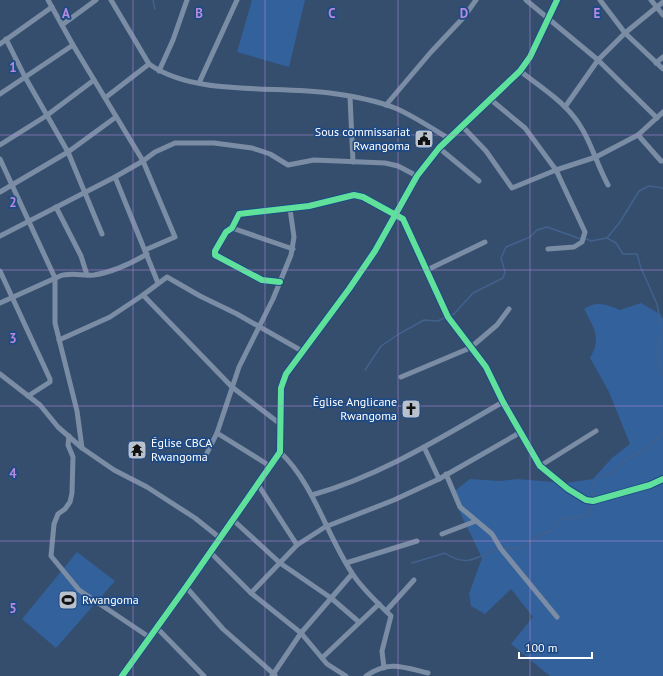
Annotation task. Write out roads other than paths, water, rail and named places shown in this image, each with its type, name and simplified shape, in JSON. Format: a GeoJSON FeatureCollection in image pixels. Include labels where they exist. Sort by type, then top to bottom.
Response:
{"type":"FeatureCollection","features":[{"type":"Feature","properties":{"kind":"street"},"geometry":{"type":"LineString","coordinates":[[0,303],[66,274],[87,275],[113,270],[132,263],[146,252],[175,237],[143,161],[72,45],[48,0]]}},
{"type":"Feature","properties":{"kind":"street"},"geometry":{"type":"LineString","coordinates":[[62,25],[96,0]]}},
{"type":"Feature","properties":{"kind":"street"},"geometry":{"type":"LineString","coordinates":[[111,0],[149,64],[159,71],[199,83],[232,88],[308,90],[386,105],[448,138]]}},
{"type":"Feature","properties":{"kind":"street"},"geometry":{"type":"LineString","coordinates":[[159,71],[173,40],[187,0]]}},
{"type":"Feature","properties":{"kind":"street"},"geometry":{"type":"LineString","coordinates":[[199,83],[238,0]]}},
{"type":"Feature","properties":{"kind":"street"},"geometry":{"type":"LineString","coordinates":[[386,105],[431,52],[463,18],[476,0]]}},
{"type":"Feature","properties":{"kind":"street"},"geometry":{"type":"LineString","coordinates":[[526,0],[598,60],[657,118]]}},
{"type":"Feature","properties":{"kind":"street"},"geometry":{"type":"LineString","coordinates":[[122,676],[186,588],[232,519],[280,452],[279,423],[281,388],[286,374],[349,289],[375,251],[417,176],[438,148],[520,71],[530,57],[557,0]]}},
{"type":"Feature","properties":{"kind":"street"},"geometry":{"type":"LineString","coordinates":[[600,0],[625,33],[663,69]]}},
{"type":"Feature","properties":{"kind":"street"},"geometry":{"type":"LineString","coordinates":[[651,0],[663,15]]}},
{"type":"Feature","properties":{"kind":"street"},"geometry":{"type":"LineString","coordinates":[[565,108],[598,60],[625,33],[663,2]]}},
{"type":"Feature","properties":{"kind":"street"},"geometry":{"type":"LineString","coordinates":[[0,44],[52,7]]}},
{"type":"Feature","properties":{"kind":"street"},"geometry":{"type":"LineString","coordinates":[[6,39],[46,116],[68,152],[102,234]]}},
{"type":"Feature","properties":{"kind":"street"},"geometry":{"type":"LineString","coordinates":[[0,94],[72,45]]}},
{"type":"Feature","properties":{"kind":"street"},"geometry":{"type":"LineString","coordinates":[[656,63],[663,57]]}},
{"type":"Feature","properties":{"kind":"street"},"geometry":{"type":"LineString","coordinates":[[105,98],[149,64]]}},
{"type":"Feature","properties":{"kind":"street"},"geometry":{"type":"LineString","coordinates":[[520,71],[574,117],[596,157],[601,173],[608,186]]}},
{"type":"Feature","properties":{"kind":"street"},"geometry":{"type":"LineString","coordinates":[[0,145],[46,116],[94,80]]}},
{"type":"Feature","properties":{"kind":"street"},"geometry":{"type":"LineString","coordinates":[[350,97],[353,162]]}},
{"type":"Feature","properties":{"kind":"street"},"geometry":{"type":"LineString","coordinates":[[490,99],[525,128],[556,170],[585,232],[583,240],[574,246],[548,248]]}},
{"type":"Feature","properties":{"kind":"street"},"geometry":{"type":"LineString","coordinates":[[462,126],[486,151],[512,188],[556,170],[596,157],[638,135],[663,112]]}},
{"type":"Feature","properties":{"kind":"street"},"geometry":{"type":"LineString","coordinates":[[0,192],[68,152],[116,117]]}},
{"type":"Feature","properties":{"kind":"street"},"geometry":{"type":"LineString","coordinates":[[638,135],[661,161],[663,161]]}},
{"type":"Feature","properties":{"kind":"street"},"geometry":{"type":"LineString","coordinates":[[0,236],[115,177],[143,161],[155,152],[175,143],[195,143],[252,148],[270,154],[288,165],[314,160],[391,164],[417,176]]}},
{"type":"Feature","properties":{"kind":"street"},"geometry":{"type":"LineString","coordinates":[[438,148],[479,181]]}},
{"type":"Feature","properties":{"kind":"street"},"geometry":{"type":"LineString","coordinates":[[0,159],[13,184],[55,278],[55,323],[77,411],[82,448]]}},
{"type":"Feature","properties":{"kind":"street"},"geometry":{"type":"LineString","coordinates":[[115,177],[158,283]]}},
{"type":"Feature","properties":{"kind":"street"},"geometry":{"type":"LineString","coordinates":[[280,282],[262,280],[215,255],[214,251],[226,232],[232,228],[239,214],[290,210],[354,195],[363,197],[403,219],[448,317],[470,348],[486,367],[503,402],[540,466],[568,489],[586,500],[593,501],[650,485],[663,479]]}},
{"type":"Feature","properties":{"kind":"street"},"geometry":{"type":"LineString","coordinates":[[56,207],[81,256],[87,275]]}},
{"type":"Feature","properties":{"kind":"street"},"geometry":{"type":"LineString","coordinates":[[207,453],[218,433],[232,387],[249,345],[280,282],[293,249],[294,237],[290,210]]}},
{"type":"Feature","properties":{"kind":"street"},"geometry":{"type":"LineString","coordinates":[[232,228],[293,249]]}},
{"type":"Feature","properties":{"kind":"street"},"geometry":{"type":"LineString","coordinates":[[427,270],[485,242]]}},
{"type":"Feature","properties":{"kind":"street"},"geometry":{"type":"LineString","coordinates":[[0,271],[11,298],[50,379],[50,382],[28,396]]}},
{"type":"Feature","properties":{"kind":"street"},"geometry":{"type":"LineString","coordinates":[[59,340],[110,317],[167,277],[200,296],[259,326],[302,351]]}},
{"type":"Feature","properties":{"kind":"street"},"geometry":{"type":"LineString","coordinates":[[143,295],[232,387],[279,423]]}},
{"type":"Feature","properties":{"kind":"street"},"geometry":{"type":"LineString","coordinates":[[400,377],[470,348],[497,325],[509,309]]}},
{"type":"Feature","properties":{"kind":"street"},"geometry":{"type":"LineString","coordinates":[[0,374],[40,405],[58,427],[82,448],[114,470],[147,487],[195,518],[220,538]]}},
{"type":"Feature","properties":{"kind":"street"},"geometry":{"type":"LineString","coordinates":[[312,495],[340,487],[424,447],[503,402]]}},
{"type":"Feature","properties":{"kind":"street"},"geometry":{"type":"LineString","coordinates":[[540,466],[596,431]]}},
{"type":"Feature","properties":{"kind":"street"},"geometry":{"type":"LineString","coordinates":[[251,593],[297,545],[325,527],[394,500],[439,478],[521,432]]}},
{"type":"Feature","properties":{"kind":"street"},"geometry":{"type":"LineString","coordinates":[[218,433],[270,466]]}},
{"type":"Feature","properties":{"kind":"street"},"geometry":{"type":"LineString","coordinates":[[68,436],[68,445],[73,457],[72,493],[70,502],[58,514],[54,524],[51,556],[79,590],[150,637]]}},
{"type":"Feature","properties":{"kind":"street"},"geometry":{"type":"LineString","coordinates":[[424,447],[439,478]]}},
{"type":"Feature","properties":{"kind":"street"},"geometry":{"type":"LineString","coordinates":[[280,452],[292,463],[312,495],[325,527],[352,574],[391,616],[382,651],[384,668]]}},
{"type":"Feature","properties":{"kind":"street"},"geometry":{"type":"LineString","coordinates":[[446,474],[460,507],[492,534],[500,549],[557,617]]}},
{"type":"Feature","properties":{"kind":"street"},"geometry":{"type":"LineString","coordinates":[[257,483],[297,545]]}},
{"type":"Feature","properties":{"kind":"street"},"geometry":{"type":"LineString","coordinates":[[232,519],[280,563],[331,598],[359,622]]}},
{"type":"Feature","properties":{"kind":"street"},"geometry":{"type":"LineString","coordinates":[[442,534],[476,521]]}},
{"type":"Feature","properties":{"kind":"street"},"geometry":{"type":"LineString","coordinates":[[346,563],[417,541]]}},
{"type":"Feature","properties":{"kind":"street"},"geometry":{"type":"LineString","coordinates":[[210,552],[251,593],[301,633],[327,664],[346,676]]}},
{"type":"Feature","properties":{"kind":"street"},"geometry":{"type":"LineString","coordinates":[[186,588],[223,629],[273,675],[301,633],[352,574]]}},
{"type":"Feature","properties":{"kind":"street"},"geometry":{"type":"LineString","coordinates":[[386,611],[414,580]]}},
{"type":"Feature","properties":{"kind":"street"},"geometry":{"type":"LineString","coordinates":[[322,658],[379,604]]}},
{"type":"Feature","properties":{"kind":"street"},"geometry":{"type":"LineString","coordinates":[[157,628],[204,676]]}},
{"type":"Feature","properties":{"kind":"street"},"geometry":{"type":"LineString","coordinates":[[366,676],[388,665],[397,665],[428,673]]}},
{"type":"Feature","properties":{"kind":"waterway"},"geometry":{"type":"LineString","coordinates":[[153,0],[155,9]]}},
{"type":"Feature","properties":{"kind":"waterway"},"geometry":{"type":"LineString","coordinates":[[663,188],[649,186],[639,191],[620,222],[607,238],[616,243],[623,254],[637,254],[641,268],[657,304],[662,329],[657,353],[661,373],[663,375]]}},
{"type":"Feature","properties":{"kind":"waterway"},"geometry":{"type":"LineString","coordinates":[[450,316],[454,314],[473,293],[503,278],[505,272],[501,258],[506,247],[530,237],[537,230],[547,227],[581,239]]}},
{"type":"Feature","properties":{"kind":"waterway"},"geometry":{"type":"LineString","coordinates":[[584,240],[587,239],[591,241],[607,238]]}},
{"type":"Feature","properties":{"kind":"waterway"},"geometry":{"type":"LineString","coordinates":[[365,370],[381,346],[399,334],[424,320],[438,321],[446,317]]}},
{"type":"Feature","properties":{"kind":"waterway"},"geometry":{"type":"LineString","coordinates":[[412,563],[445,553],[453,558],[468,560],[501,549],[523,548],[533,539],[552,530],[562,519],[587,516],[593,503],[591,489],[594,482],[600,477],[613,472],[629,457],[644,450],[663,433]]}},
{"type":"Feature","properties":{"kind":"place","name":"Sous commissariat Rwangoma"},"geometry":{"type":"Point","coordinates":[424,139]}},
{"type":"Feature","properties":{"kind":"place","name":"Église Anglicane Rwangoma"},"geometry":{"type":"Point","coordinates":[411,409]}},
{"type":"Feature","properties":{"kind":"place","name":"Église CBCA Rwangoma"},"geometry":{"type":"Point","coordinates":[137,450]}},
{"type":"Feature","properties":{"kind":"place","name":"Rwangoma"},"geometry":{"type":"Point","coordinates":[68,600]}}]}
